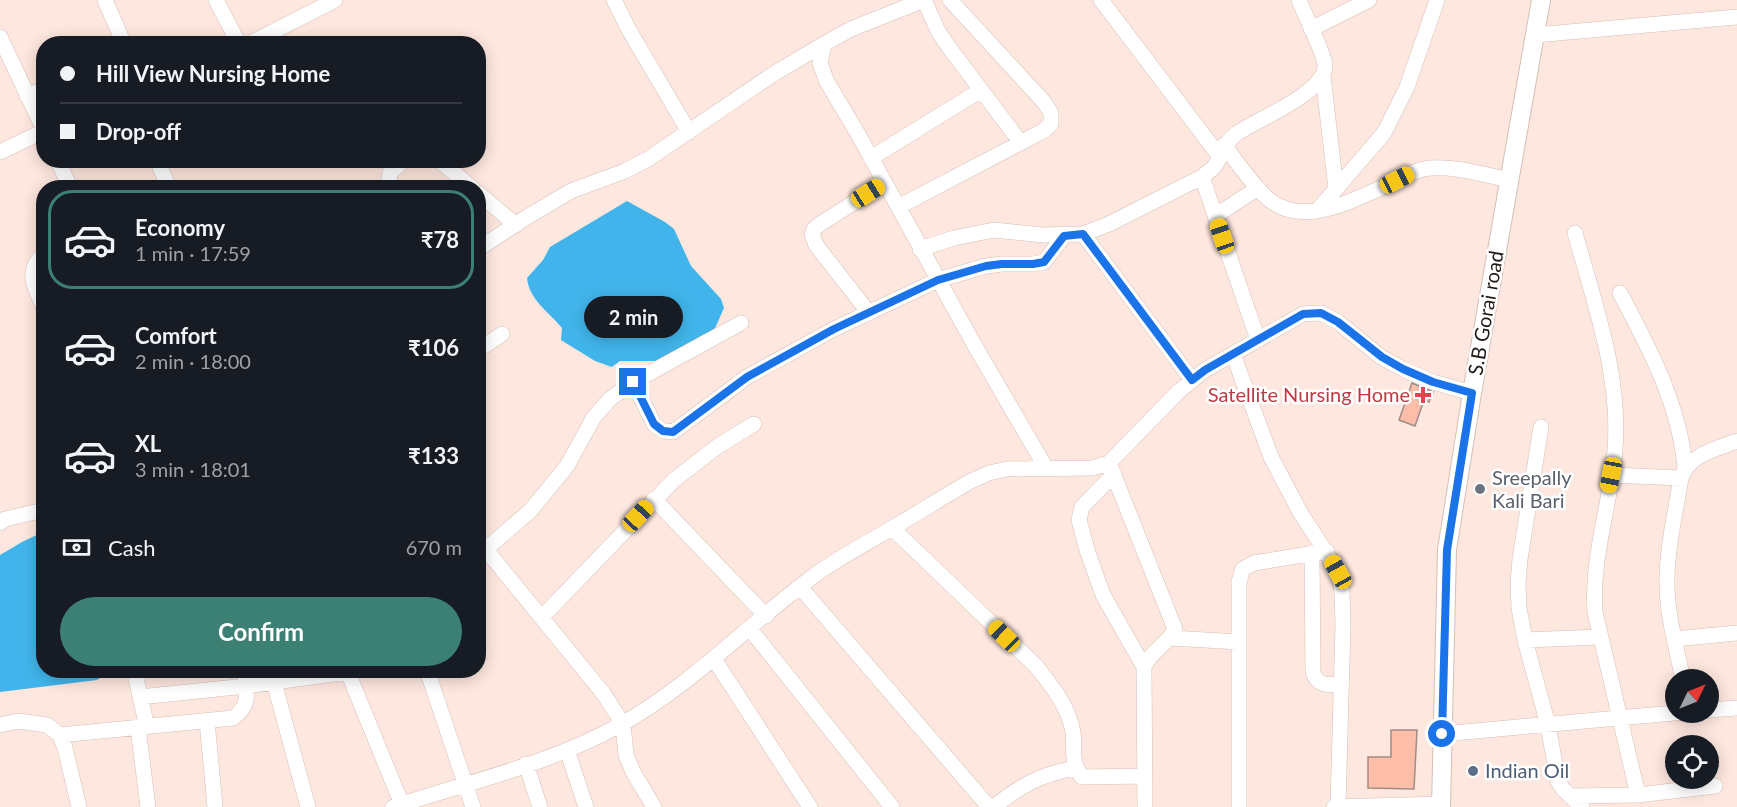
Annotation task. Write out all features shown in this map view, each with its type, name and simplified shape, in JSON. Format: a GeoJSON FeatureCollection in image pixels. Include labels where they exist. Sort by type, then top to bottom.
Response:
{"type":"FeatureCollection","features":[{"type":"Feature","properties":{"kind":"street"},"geometry":{"type":"LineString","coordinates":[[105,0],[121,36]]}},
{"type":"Feature","properties":{"kind":"street"},"geometry":{"type":"LineString","coordinates":[[216,0],[235,36]]}},
{"type":"Feature","properties":{"kind":"street"},"geometry":{"type":"LineString","coordinates":[[265,36],[335,0]]}},
{"type":"Feature","properties":{"kind":"street"},"geometry":{"type":"LineString","coordinates":[[614,0],[689,132]]}},
{"type":"Feature","properties":{"kind":"street"},"geometry":{"type":"LineString","coordinates":[[486,244],[571,191],[625,171],[648,159],[775,73],[852,29],[924,0],[938,31],[1021,143]]}},
{"type":"Feature","properties":{"kind":"street"},"geometry":{"type":"LineString","coordinates":[[898,207],[1021,143],[1051,124],[1051,113],[1044,102],[950,0]]}},
{"type":"Feature","properties":{"kind":"street"},"geometry":{"type":"LineString","coordinates":[[1101,0],[1222,151],[1265,196],[1282,209],[1297,213],[1317,211],[1340,204],[1425,169],[1444,168],[1510,180]]}},
{"type":"Feature","properties":{"kind":"street"},"geometry":{"type":"LineString","coordinates":[[1299,0],[1325,64],[1323,76],[1336,189]]}},
{"type":"Feature","properties":{"kind":"street"},"geometry":{"type":"LineString","coordinates":[[1311,29],[1369,0]]}},
{"type":"Feature","properties":{"kind":"street"},"geometry":{"type":"LineString","coordinates":[[1317,211],[1384,133],[1407,87],[1437,0]]}},
{"type":"Feature","properties":{"kind":"street","name":"S.B Gorai road"},"geometry":{"type":"LineString","coordinates":[[1441,805],[1447,550],[1472,393],[1541,0]]}},
{"type":"Feature","properties":{"kind":"street"},"geometry":{"type":"LineString","coordinates":[[1535,35],[1737,17]]}},
{"type":"Feature","properties":{"kind":"street"},"geometry":{"type":"LineString","coordinates":[[0,37],[4,55],[36,115]]}},
{"type":"Feature","properties":{"kind":"street"},"geometry":{"type":"LineString","coordinates":[[824,45],[820,63],[827,82],[1046,468]]}},
{"type":"Feature","properties":{"kind":"street"},"geometry":{"type":"LineString","coordinates":[[920,249],[954,238],[994,230],[1064,236],[1083,234],[1109,224],[1202,177],[1212,169],[1234,135],[1303,95],[1323,76]]}},
{"type":"Feature","properties":{"kind":"street"},"geometry":{"type":"LineString","coordinates":[[871,158],[981,90]]}},
{"type":"Feature","properties":{"kind":"street"},"geometry":{"type":"LineString","coordinates":[[27,96],[36,92]]}},
{"type":"Feature","properties":{"kind":"street"},"geometry":{"type":"LineString","coordinates":[[0,152],[36,135]]}},
{"type":"Feature","properties":{"kind":"street"},"geometry":{"type":"LineString","coordinates":[[448,168],[462,180]]}},
{"type":"Feature","properties":{"kind":"street"},"geometry":{"type":"LineString","coordinates":[[1202,177],[1258,340]]}},
{"type":"Feature","properties":{"kind":"street"},"geometry":{"type":"LineString","coordinates":[[869,313],[816,245],[812,235],[814,229],[820,224],[885,183]]}},
{"type":"Feature","properties":{"kind":"street"},"geometry":{"type":"LineString","coordinates":[[1215,216],[1258,188]]}},
{"type":"Feature","properties":{"kind":"street"},"geometry":{"type":"LineString","coordinates":[[486,200],[516,225]]}},
{"type":"Feature","properties":{"kind":"street"},"geometry":{"type":"LineString","coordinates":[[1575,233],[1610,367],[1614,403],[1615,448],[1594,574],[1595,612],[1638,795]]}},
{"type":"Feature","properties":{"kind":"street"},"geometry":{"type":"LineString","coordinates":[[1083,234],[1192,380]]}},
{"type":"Feature","properties":{"kind":"street"},"geometry":{"type":"LineString","coordinates":[[633,382],[654,424],[663,431],[673,432],[747,377],[806,344],[938,280],[986,266],[1044,262],[1064,236]]}},
{"type":"Feature","properties":{"kind":"street"},"geometry":{"type":"LineString","coordinates":[[36,264],[32,269],[32,282],[36,291]]}},
{"type":"Feature","properties":{"kind":"street"},"geometry":{"type":"LineString","coordinates":[[1620,293],[1662,382],[1683,443],[1683,473],[1668,564],[1667,590],[1681,669]]}},
{"type":"Feature","properties":{"kind":"street"},"geometry":{"type":"LineString","coordinates":[[1144,667],[1103,595],[1079,520],[1082,507],[1111,468],[1179,391],[1192,380],[1205,370],[1303,314],[1321,313],[1338,322],[1382,357],[1403,369],[1433,382],[1472,393]]}},
{"type":"Feature","properties":{"kind":"street"},"geometry":{"type":"LineString","coordinates":[[486,545],[531,510],[567,466],[594,417],[610,399],[633,382],[741,323]]}},
{"type":"Feature","properties":{"kind":"street"},"geometry":{"type":"LineString","coordinates":[[486,345],[502,334]]}},
{"type":"Feature","properties":{"kind":"street"},"geometry":{"type":"LineString","coordinates":[[1233,354],[1271,457],[1320,553],[1338,572],[1342,592],[1336,807],[1441,805]]}},
{"type":"Feature","properties":{"kind":"street"},"geometry":{"type":"LineString","coordinates":[[543,616],[654,499],[694,462],[754,424]]}},
{"type":"Feature","properties":{"kind":"street"},"geometry":{"type":"LineString","coordinates":[[1541,427],[1518,583],[1519,608],[1525,640],[1548,725],[1558,781],[1577,802],[1689,789]]}},
{"type":"Feature","properties":{"kind":"street"},"geometry":{"type":"LineString","coordinates":[[1683,473],[1692,460],[1737,441]]}},
{"type":"Feature","properties":{"kind":"street"},"geometry":{"type":"LineString","coordinates":[[351,678],[399,806],[567,750],[623,724],[714,659],[800,587],[833,563],[989,473],[1007,469],[1111,468]]}},
{"type":"Feature","properties":{"kind":"street"},"geometry":{"type":"LineString","coordinates":[[1111,468],[1175,629],[1171,638],[1148,656],[1144,667],[1145,807]]}},
{"type":"Feature","properties":{"kind":"street"},"geometry":{"type":"LineString","coordinates":[[1611,475],[1683,473]]}},
{"type":"Feature","properties":{"kind":"street"},"geometry":{"type":"LineString","coordinates":[[654,499],[766,616]]}},
{"type":"Feature","properties":{"kind":"street"},"geometry":{"type":"LineString","coordinates":[[2,516],[36,511]]}},
{"type":"Feature","properties":{"kind":"street"},"geometry":{"type":"LineString","coordinates":[[891,528],[1036,666],[1053,688],[1068,714],[1073,732],[1075,768],[1082,777],[1145,776]]}},
{"type":"Feature","properties":{"kind":"street"},"geometry":{"type":"LineString","coordinates":[[1239,807],[1239,582],[1243,569],[1254,563],[1320,553]]}},
{"type":"Feature","properties":{"kind":"street"},"geometry":{"type":"LineString","coordinates":[[1320,553],[1313,672],[1320,683],[1341,684]]}},
{"type":"Feature","properties":{"kind":"street"},"geometry":{"type":"LineString","coordinates":[[486,554],[543,616],[603,693],[623,724],[626,755],[633,772],[654,807]]}},
{"type":"Feature","properties":{"kind":"street"},"geometry":{"type":"LineString","coordinates":[[800,587],[989,807]]}},
{"type":"Feature","properties":{"kind":"street"},"geometry":{"type":"LineString","coordinates":[[750,629],[891,807]]}},
{"type":"Feature","properties":{"kind":"street"},"geometry":{"type":"LineString","coordinates":[[1675,639],[1737,633]]}},
{"type":"Feature","properties":{"kind":"street"},"geometry":{"type":"LineString","coordinates":[[1525,640],[1600,637]]}},
{"type":"Feature","properties":{"kind":"street"},"geometry":{"type":"LineString","coordinates":[[1171,638],[1239,642]]}},
{"type":"Feature","properties":{"kind":"street"},"geometry":{"type":"LineString","coordinates":[[714,659],[810,807]]}},
{"type":"Feature","properties":{"kind":"street"},"geometry":{"type":"LineString","coordinates":[[136,678],[140,697],[148,807]]}},
{"type":"Feature","properties":{"kind":"street"},"geometry":{"type":"LineString","coordinates":[[140,697],[245,678],[274,682],[301,678]]}},
{"type":"Feature","properties":{"kind":"street"},"geometry":{"type":"LineString","coordinates":[[60,735],[233,718],[242,712],[247,702],[245,678]]}},
{"type":"Feature","properties":{"kind":"street"},"geometry":{"type":"LineString","coordinates":[[429,678],[473,807]]}},
{"type":"Feature","properties":{"kind":"street"},"geometry":{"type":"LineString","coordinates":[[274,682],[308,807]]}},
{"type":"Feature","properties":{"kind":"street"},"geometry":{"type":"LineString","coordinates":[[1719,709],[1737,708]]}},
{"type":"Feature","properties":{"kind":"street"},"geometry":{"type":"LineString","coordinates":[[1442,734],[1665,714]]}},
{"type":"Feature","properties":{"kind":"street"},"geometry":{"type":"LineString","coordinates":[[0,725],[18,721],[47,725],[60,735],[79,807]]}},
{"type":"Feature","properties":{"kind":"street"},"geometry":{"type":"LineString","coordinates":[[207,721],[215,807]]}},
{"type":"Feature","properties":{"kind":"street"},"geometry":{"type":"LineString","coordinates":[[567,750],[586,807]]}},
{"type":"Feature","properties":{"kind":"street"},"geometry":{"type":"LineString","coordinates":[[526,764],[540,807]]}},
{"type":"Feature","properties":{"kind":"street"},"geometry":{"type":"LineString","coordinates":[[994,807],[1023,785],[1037,778],[1075,768]]}},
{"type":"Feature","properties":{"kind":"water"},"geometry":{"type":"Polygon","coordinates":[[[627,201],[674,229],[691,266],[721,299],[724,308],[712,335],[656,361],[620,361],[612,367],[595,361],[561,340],[562,328],[531,293],[527,278],[543,260],[550,247],[627,201]]]}},
{"type":"Feature","properties":{"kind":"water"},"geometry":{"type":"Polygon","coordinates":[[[36,535],[36,678],[100,678],[97,680],[0,692],[0,555],[36,535]]]}},
{"type":"Feature","properties":{"kind":"building"},"geometry":{"type":"Polygon","coordinates":[[[1412,383],[1433,392],[1429,402],[1424,400],[1415,426],[1399,420],[1412,383]]]}},
{"type":"Feature","properties":{"kind":"building"},"geometry":{"type":"Polygon","coordinates":[[[1391,730],[1417,730],[1414,789],[1368,788],[1368,757],[1391,757],[1391,730]]]}},
{"type":"Feature","properties":{"kind":"place","name":"Satellite Nursing Home"},"geometry":{"type":"Point","coordinates":[1423,395]}},
{"type":"Feature","properties":{"kind":"place","name":"Sreepally Kali Bari"},"geometry":{"type":"Point","coordinates":[1480,489]}},
{"type":"Feature","properties":{"kind":"place","name":"Indian Oil"},"geometry":{"type":"Point","coordinates":[1473,771]}},
{"type":"Feature","properties":{"kind":"route"},"geometry":{"type":"LineString","coordinates":[[633,382],[654,424],[663,431],[673,432],[747,377],[834,329],[938,280],[986,266],[1044,262],[1064,236],[1083,234],[1192,380],[1205,370],[1303,314],[1321,313],[1338,322],[1382,357],[1403,369],[1433,382],[1472,393],[1447,550],[1442,734]]}}]}
